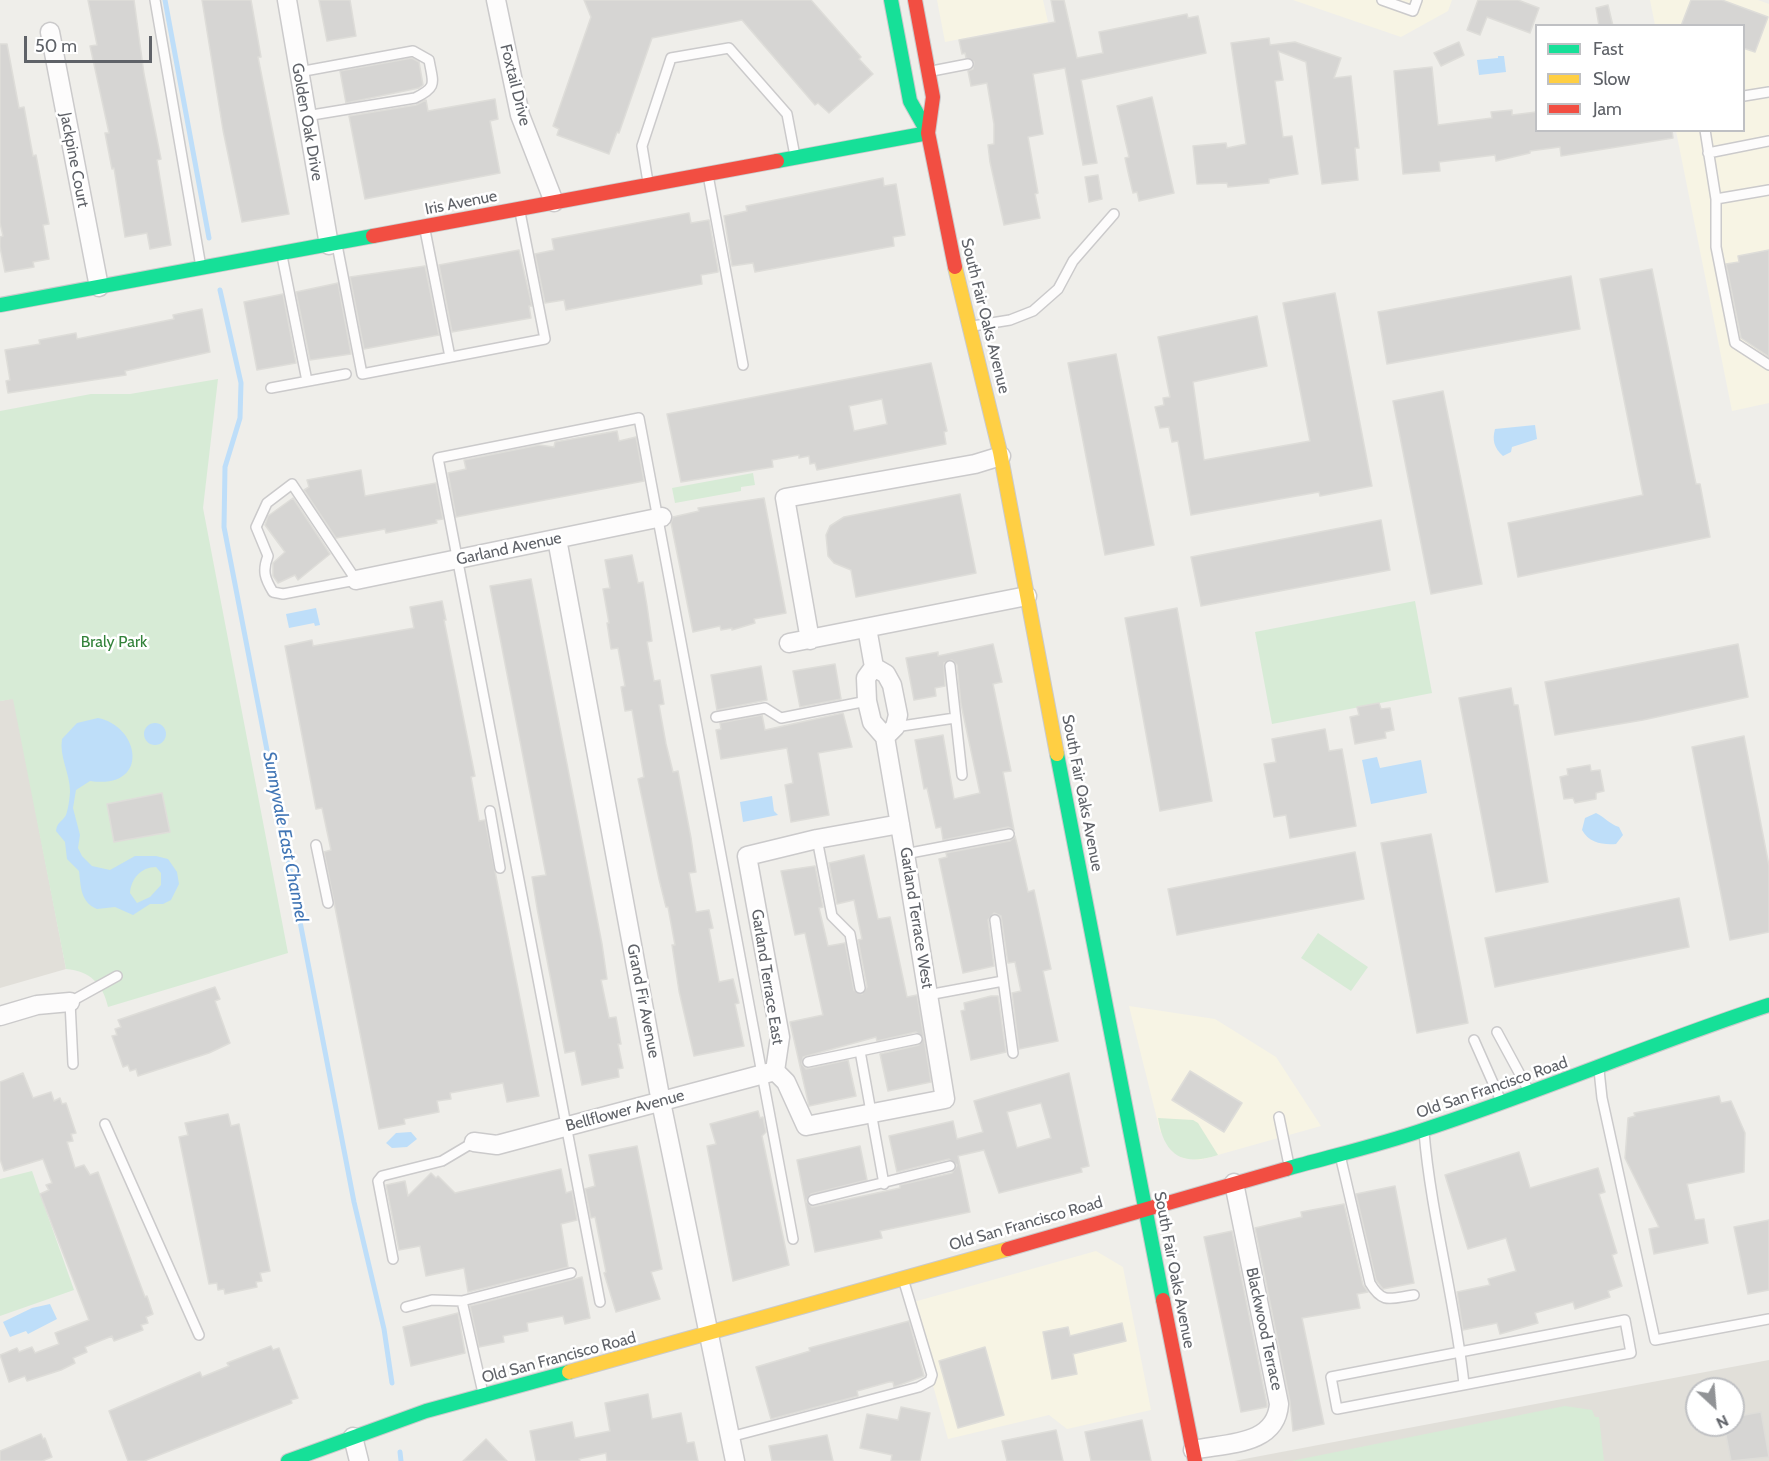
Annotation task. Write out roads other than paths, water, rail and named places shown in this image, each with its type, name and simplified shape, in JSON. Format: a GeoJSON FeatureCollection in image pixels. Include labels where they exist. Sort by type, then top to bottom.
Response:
{"type":"FeatureCollection","features":[{"type":"Feature","properties":{"kind":"main road","name":"South Fair Oaks Avenue"},"geometry":{"type":"LineString","coordinates":[[891,0],[910,101],[928,132]]}},
{"type":"Feature","properties":{"kind":"main road","name":"South Fair Oaks Avenue"},"geometry":{"type":"LineString","coordinates":[[915,0],[933,97],[928,132],[954,266],[1001,456],[1144,1208],[1194,1455]]}},
{"type":"Feature","properties":{"kind":"main road","name":"Iris Avenue"},"geometry":{"type":"LineString","coordinates":[[0,305],[928,132]]}},
{"type":"Feature","properties":{"kind":"main road","name":"Old San Francisco Road"},"geometry":{"type":"LineString","coordinates":[[288,1461],[312,1457],[353,1437],[426,1411],[710,1334],[902,1277],[1424,1130],[1599,1068],[1678,1035],[1767,1011]]}},
{"type":"Feature","properties":{"kind":"street","name":"Golden Oak Drive"},"geometry":{"type":"LineString","coordinates":[[287,0],[306,116],[333,244]]}},
{"type":"Feature","properties":{"kind":"street","name":"Foxtail Drive"},"geometry":{"type":"LineString","coordinates":[[496,0],[520,115],[555,202]]}},
{"type":"Feature","properties":{"kind":"street","name":"Jackpine Court"},"geometry":{"type":"LineString","coordinates":[[50,32],[99,287]]}},
{"type":"Feature","properties":{"kind":"street"},"geometry":{"type":"LineString","coordinates":[[810,639],[784,498],[975,464],[1001,456]]}},
{"type":"Feature","properties":{"kind":"street","name":"Garland Avenue"},"geometry":{"type":"LineString","coordinates":[[356,580],[659,518]]}},
{"type":"Feature","properties":{"kind":"street","name":"Grand Fir Avenue"},"geometry":{"type":"LineString","coordinates":[[557,539],[661,1102],[735,1461]]}},
{"type":"Feature","properties":{"kind":"street"},"geometry":{"type":"LineString","coordinates":[[789,643],[1028,596]]}},
{"type":"Feature","properties":{"kind":"street","name":"Garland Terrace West"},"geometry":{"type":"LineString","coordinates":[[867,628],[874,667],[866,678],[867,701],[872,722],[890,732]]}},
{"type":"Feature","properties":{"kind":"street","name":"Garland Terrace West"},"geometry":{"type":"LineString","coordinates":[[872,1113],[945,1099],[900,824],[890,732],[898,715],[892,685],[886,674],[874,667]]}},
{"type":"Feature","properties":{"kind":"street"},"geometry":{"type":"LineString","coordinates":[[817,839],[900,824]]}},
{"type":"Feature","properties":{"kind":"street","name":"Garland Terrace East"},"geometry":{"type":"LineString","coordinates":[[768,1072],[780,1037],[747,856],[817,839]]}},
{"type":"Feature","properties":{"kind":"street"},"geometry":{"type":"LineString","coordinates":[[0,1016],[37,1005],[70,1002]]}},
{"type":"Feature","properties":{"kind":"street"},"geometry":{"type":"LineString","coordinates":[[768,1072],[786,1082],[806,1126],[872,1113]]}},
{"type":"Feature","properties":{"kind":"street","name":"Bellflower Avenue"},"geometry":{"type":"LineString","coordinates":[[474,1142],[497,1145],[768,1072]]}},
{"type":"Feature","properties":{"kind":"street","name":"Blackwood Terrace"},"geometry":{"type":"LineString","coordinates":[[1194,1455],[1261,1436],[1275,1424],[1278,1414],[1279,1404],[1234,1183]]}},
{"type":"Feature","properties":{"kind":"street"},"geometry":{"type":"LineString","coordinates":[[353,1437],[359,1461]]}},
{"type":"Feature","properties":{"kind":"lane"},"geometry":{"type":"LineString","coordinates":[[155,0],[201,269]]}},
{"type":"Feature","properties":{"kind":"lane"},"geometry":{"type":"LineString","coordinates":[[1382,0],[1413,11],[1417,0]]}},
{"type":"Feature","properties":{"kind":"lane"},"geometry":{"type":"LineString","coordinates":[[649,184],[642,146],[671,58],[729,48],[787,114],[795,156]]}},
{"type":"Feature","properties":{"kind":"lane"},"geometry":{"type":"LineString","coordinates":[[298,72],[413,51],[429,60],[433,85],[430,90],[415,98],[306,116]]}},
{"type":"Feature","properties":{"kind":"lane"},"geometry":{"type":"LineString","coordinates":[[929,71],[968,64]]}},
{"type":"Feature","properties":{"kind":"lane"},"geometry":{"type":"LineString","coordinates":[[1745,96],[1769,92]]}},
{"type":"Feature","properties":{"kind":"lane"},"geometry":{"type":"LineString","coordinates":[[1704,132],[1716,199],[1716,248],[1735,344],[1769,365]]}},
{"type":"Feature","properties":{"kind":"lane"},"geometry":{"type":"LineString","coordinates":[[1708,153],[1769,141]]}},
{"type":"Feature","properties":{"kind":"lane"},"geometry":{"type":"LineString","coordinates":[[707,173],[743,365]]}},
{"type":"Feature","properties":{"kind":"lane"},"geometry":{"type":"LineString","coordinates":[[1716,199],[1769,190]]}},
{"type":"Feature","properties":{"kind":"lane"},"geometry":{"type":"LineString","coordinates":[[333,244],[362,374],[545,339],[520,208]]}},
{"type":"Feature","properties":{"kind":"lane"},"geometry":{"type":"LineString","coordinates":[[969,327],[1010,321],[1033,311],[1058,289],[1074,261],[1114,214]]}},
{"type":"Feature","properties":{"kind":"lane"},"geometry":{"type":"LineString","coordinates":[[425,226],[450,357]]}},
{"type":"Feature","properties":{"kind":"lane"},"geometry":{"type":"LineString","coordinates":[[282,254],[307,381]]}},
{"type":"Feature","properties":{"kind":"lane"},"geometry":{"type":"LineString","coordinates":[[271,388],[346,374]]}},
{"type":"Feature","properties":{"kind":"lane"},"geometry":{"type":"LineString","coordinates":[[600,1302],[438,458],[639,418],[768,1072],[793,1239]]}},
{"type":"Feature","properties":{"kind":"lane"},"geometry":{"type":"LineString","coordinates":[[292,484],[356,580],[283,594],[273,591],[266,580],[263,568],[268,556],[256,527],[267,503],[292,484]]}},
{"type":"Feature","properties":{"kind":"lane"},"geometry":{"type":"LineString","coordinates":[[950,666],[962,775]]}},
{"type":"Feature","properties":{"kind":"lane"},"geometry":{"type":"LineString","coordinates":[[716,717],[765,708],[781,718],[867,701]]}},
{"type":"Feature","properties":{"kind":"lane"},"geometry":{"type":"LineString","coordinates":[[890,732],[955,718]]}},
{"type":"Feature","properties":{"kind":"lane"},"geometry":{"type":"LineString","coordinates":[[490,811],[501,868]]}},
{"type":"Feature","properties":{"kind":"lane"},"geometry":{"type":"LineString","coordinates":[[905,854],[1009,834]]}},
{"type":"Feature","properties":{"kind":"lane"},"geometry":{"type":"LineString","coordinates":[[817,839],[832,916],[850,934],[860,988]]}},
{"type":"Feature","properties":{"kind":"lane"},"geometry":{"type":"LineString","coordinates":[[316,844],[328,903]]}},
{"type":"Feature","properties":{"kind":"lane"},"geometry":{"type":"LineString","coordinates":[[995,920],[1013,1053]]}},
{"type":"Feature","properties":{"kind":"lane"},"geometry":{"type":"LineString","coordinates":[[74,1064],[70,1002],[117,976]]}},
{"type":"Feature","properties":{"kind":"lane"},"geometry":{"type":"LineString","coordinates":[[928,995],[1003,981]]}},
{"type":"Feature","properties":{"kind":"lane"},"geometry":{"type":"LineString","coordinates":[[1497,1032],[1530,1093]]}},
{"type":"Feature","properties":{"kind":"lane"},"geometry":{"type":"LineString","coordinates":[[808,1062],[917,1039]]}},
{"type":"Feature","properties":{"kind":"lane"},"geometry":{"type":"LineString","coordinates":[[1474,1040],[1502,1104]]}},
{"type":"Feature","properties":{"kind":"lane"},"geometry":{"type":"LineString","coordinates":[[861,1050],[884,1184]]}},
{"type":"Feature","properties":{"kind":"lane"},"geometry":{"type":"LineString","coordinates":[[1599,1068],[1602,1098],[1656,1340],[1769,1319]]}},
{"type":"Feature","properties":{"kind":"lane"},"geometry":{"type":"LineString","coordinates":[[1279,1117],[1289,1167]]}},
{"type":"Feature","properties":{"kind":"lane"},"geometry":{"type":"LineString","coordinates":[[105,1124],[199,1335]]}},
{"type":"Feature","properties":{"kind":"lane"},"geometry":{"type":"LineString","coordinates":[[1424,1130],[1441,1259],[1460,1351],[1464,1384]]}},
{"type":"Feature","properties":{"kind":"lane"},"geometry":{"type":"LineString","coordinates":[[393,1259],[378,1181],[382,1176],[442,1161],[474,1142]]}},
{"type":"Feature","properties":{"kind":"lane"},"geometry":{"type":"LineString","coordinates":[[1340,1153],[1370,1283],[1377,1296],[1383,1299],[1414,1295]]}},
{"type":"Feature","properties":{"kind":"lane"},"geometry":{"type":"LineString","coordinates":[[813,1200],[950,1166]]}},
{"type":"Feature","properties":{"kind":"lane"},"geometry":{"type":"LineString","coordinates":[[406,1307],[432,1300],[462,1301],[571,1273]]}},
{"type":"Feature","properties":{"kind":"lane"},"geometry":{"type":"LineString","coordinates":[[730,1437],[918,1387],[930,1381],[932,1375],[902,1277]]}},
{"type":"Feature","properties":{"kind":"lane"},"geometry":{"type":"LineString","coordinates":[[462,1301],[484,1395]]}},
{"type":"Feature","properties":{"kind":"lane"},"geometry":{"type":"LineString","coordinates":[[1625,1320],[1631,1353],[1464,1384],[1337,1409],[1331,1377],[1625,1320]]}},
{"type":"Feature","properties":{"kind":"water"},"geometry":{"type":"Polygon","coordinates":[[[1498,56],[1504,56],[1506,72],[1479,75],[1477,60],[1498,58],[1498,56]]]}},
{"type":"Feature","properties":{"kind":"water"},"geometry":{"type":"Polygon","coordinates":[[[1535,425],[1537,439],[1512,447],[1511,452],[1503,456],[1496,447],[1495,429],[1535,425]]]}},
{"type":"Feature","properties":{"kind":"water"},"geometry":{"type":"Polygon","coordinates":[[[316,608],[320,625],[315,626],[314,623],[289,628],[286,614],[316,608]]]}},
{"type":"Feature","properties":{"kind":"water"},"geometry":{"type":"Polygon","coordinates":[[[98,718],[112,723],[123,732],[130,744],[133,756],[130,767],[123,776],[110,781],[90,781],[76,790],[73,808],[80,835],[78,848],[82,856],[92,866],[110,870],[135,856],[156,856],[168,859],[177,872],[179,884],[171,900],[163,904],[150,904],[133,915],[115,907],[97,909],[84,898],[79,871],[67,859],[65,842],[56,831],[66,815],[70,794],[62,752],[62,739],[77,723],[98,718]],[[156,867],[146,869],[138,875],[132,883],[130,893],[137,903],[150,897],[161,885],[161,873],[156,867]]]}},
{"type":"Feature","properties":{"kind":"water"},"geometry":{"type":"Polygon","coordinates":[[[155,723],[163,726],[166,734],[163,742],[155,745],[147,742],[144,734],[147,726],[155,723]]]}},
{"type":"Feature","properties":{"kind":"water"},"geometry":{"type":"Polygon","coordinates":[[[1377,757],[1380,768],[1421,760],[1427,793],[1371,804],[1362,760],[1377,757]]]}},
{"type":"Feature","properties":{"kind":"water"},"geometry":{"type":"Polygon","coordinates":[[[772,796],[774,811],[778,815],[743,822],[740,802],[772,796]]]}},
{"type":"Feature","properties":{"kind":"water"},"geometry":{"type":"Polygon","coordinates":[[[1596,813],[1619,827],[1623,835],[1616,844],[1597,842],[1588,838],[1582,830],[1585,818],[1596,813]]]}},
{"type":"Feature","properties":{"kind":"water"},"geometry":{"type":"Polygon","coordinates":[[[411,1132],[417,1139],[407,1147],[392,1148],[386,1143],[396,1133],[411,1132]]]}},
{"type":"Feature","properties":{"kind":"water"},"geometry":{"type":"Polygon","coordinates":[[[50,1304],[57,1319],[28,1334],[26,1331],[10,1337],[3,1322],[32,1308],[50,1304]]]}},
{"type":"Feature","properties":{"kind":"waterway","name":"Sunnyvale East Channel"},"geometry":{"type":"LineString","coordinates":[[165,0],[209,238]]}},
{"type":"Feature","properties":{"kind":"waterway","name":"Sunnyvale East Channel"},"geometry":{"type":"LineString","coordinates":[[220,290],[241,383],[240,418],[225,467],[224,527],[354,1202],[384,1329],[392,1383]]}},
{"type":"Feature","properties":{"kind":"waterway","name":"Sunnyvale East Channel"},"geometry":{"type":"LineString","coordinates":[[400,1452],[401,1461]]}},
{"type":"Feature","properties":{"kind":"park label","name":"Braly Park"},"geometry":{"type":"Point","coordinates":[114,642]}}]}
